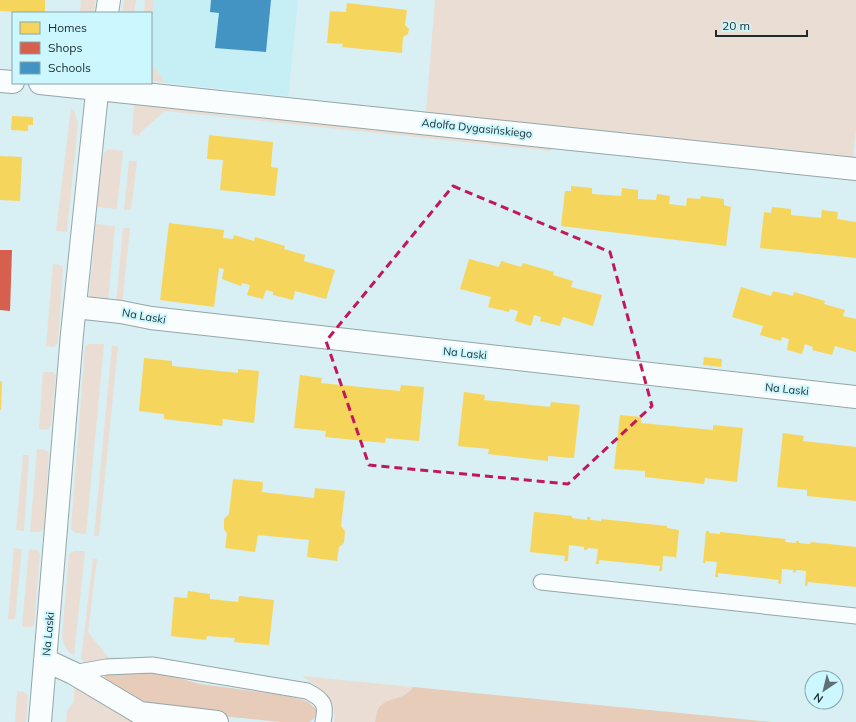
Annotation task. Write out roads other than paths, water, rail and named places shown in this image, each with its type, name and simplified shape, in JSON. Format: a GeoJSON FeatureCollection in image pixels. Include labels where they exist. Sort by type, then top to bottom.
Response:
{"type":"FeatureCollection","features":[{"type":"Feature","properties":{"kind":"street"},"geometry":{"type":"LineString","coordinates":[[108,12],[109,0]]}},
{"type":"Feature","properties":{"kind":"street"},"geometry":{"type":"LineString","coordinates":[[0,81],[12,82]]}},
{"type":"Feature","properties":{"kind":"street","name":"Adolfa Dygasińskiego"},"geometry":{"type":"LineString","coordinates":[[54,84],[98,86],[131,92],[856,169]]}},
{"type":"Feature","properties":{"kind":"street","name":"Na Laski"},"geometry":{"type":"LineString","coordinates":[[40,722],[70,361],[98,86]]}},
{"type":"Feature","properties":{"kind":"street","name":"Na Laski"},"geometry":{"type":"LineString","coordinates":[[75,307],[121,312],[151,318],[856,396]]}},
{"type":"Feature","properties":{"kind":"street"},"geometry":{"type":"LineString","coordinates":[[45,660],[74,673],[140,713],[217,722]]}},
{"type":"Feature","properties":{"kind":"lane"},"geometry":{"type":"LineString","coordinates":[[542,582],[856,616]]}},
{"type":"Feature","properties":{"kind":"lane"},"geometry":{"type":"LineString","coordinates":[[74,673],[106,667],[152,665],[307,691],[322,701],[325,712],[322,722]]}}]}
